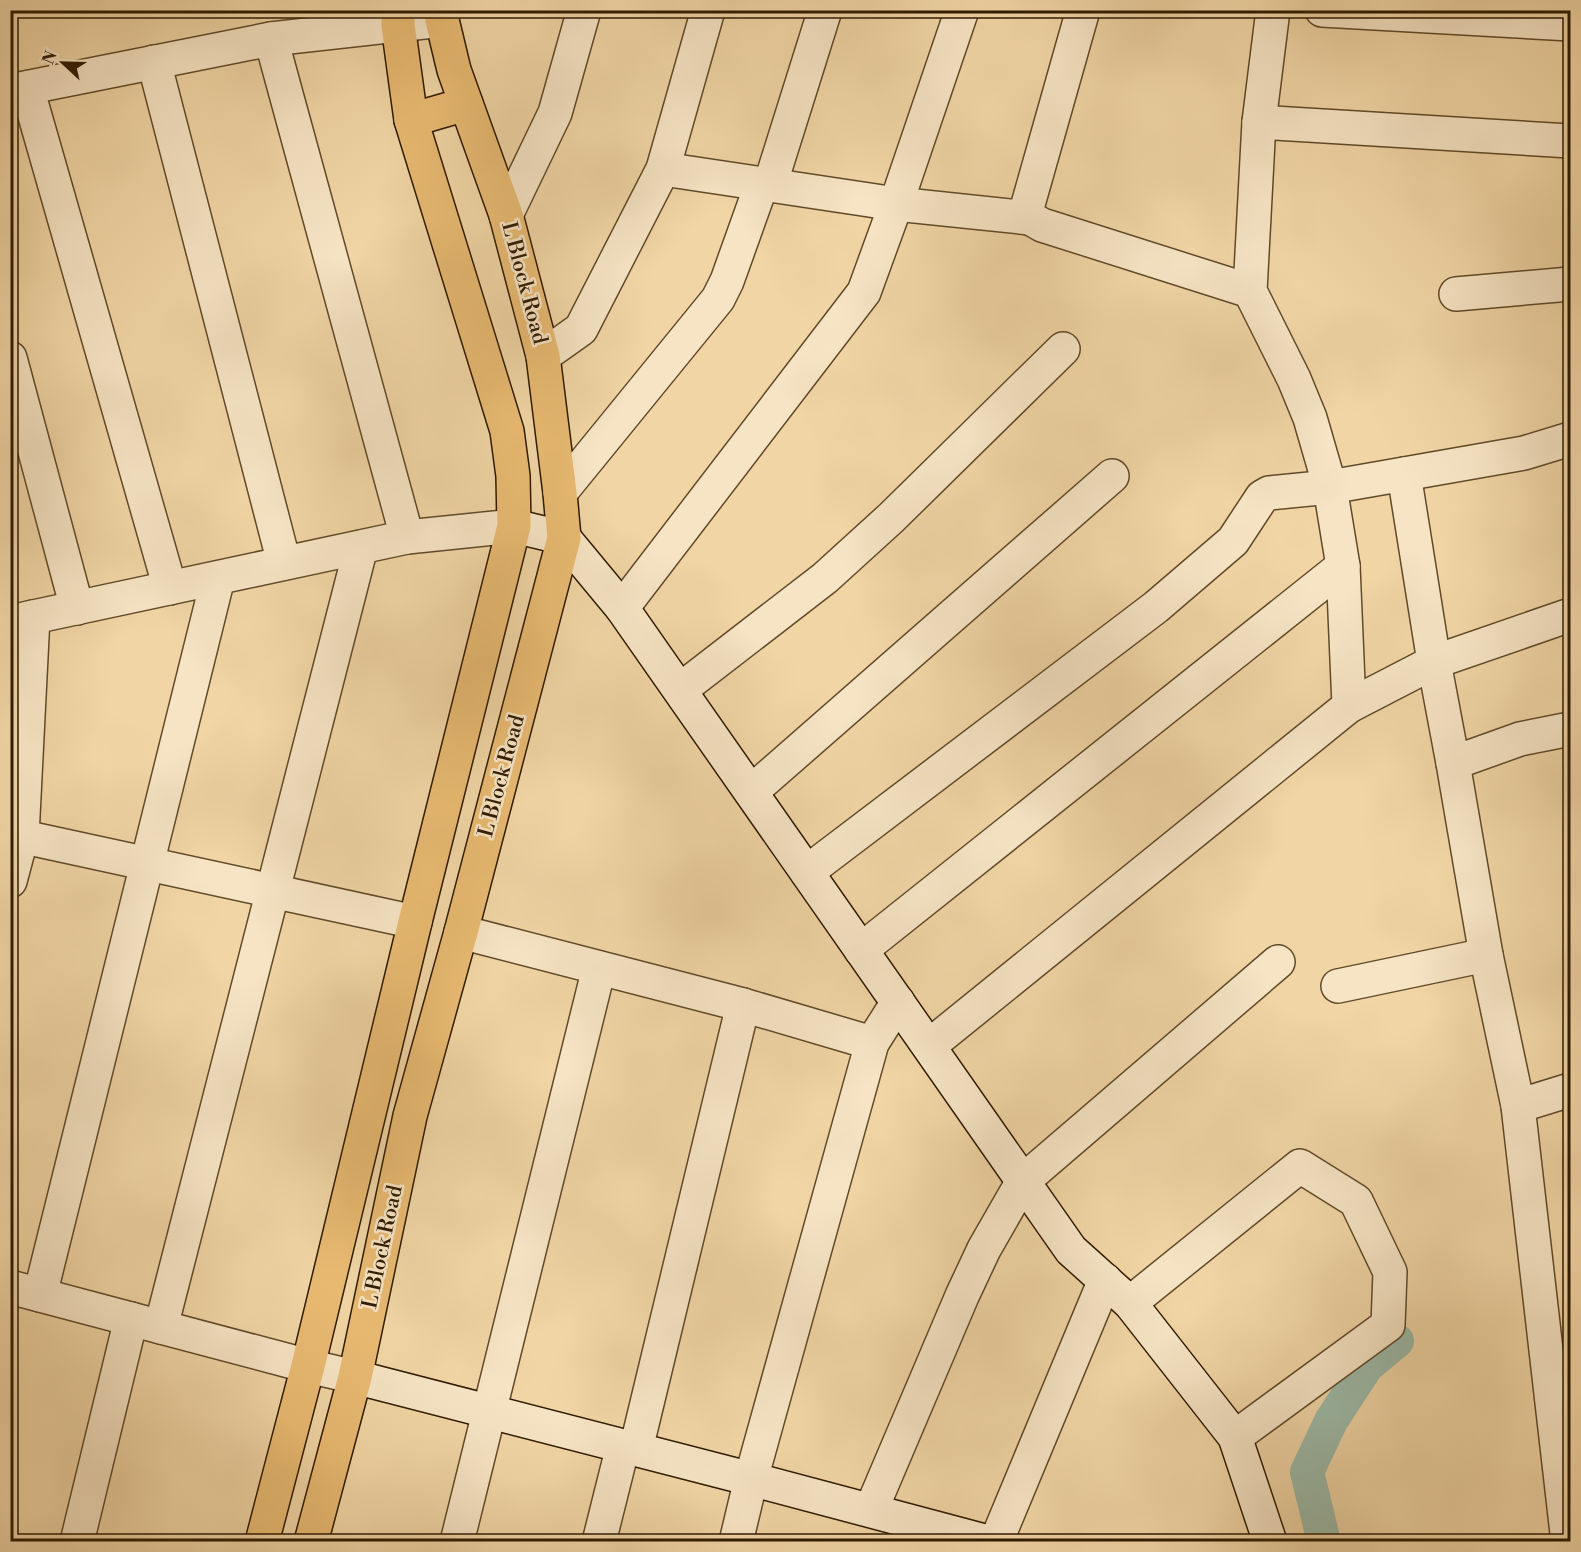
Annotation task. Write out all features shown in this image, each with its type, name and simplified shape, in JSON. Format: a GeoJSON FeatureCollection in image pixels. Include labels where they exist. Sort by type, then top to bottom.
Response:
{"type":"FeatureCollection","features":[{"type":"Feature","properties":{"kind":"main road","name":"L Block Road"},"geometry":{"type":"LineString","coordinates":[[311,1542],[355,1377],[410,1116],[461,932],[564,538],[543,356],[507,215],[454,70],[442,15]]}},
{"type":"Feature","properties":{"kind":"main road","name":"L Block Road"},"geometry":{"type":"LineString","coordinates":[[262,1542],[308,1366],[415,922],[514,526],[513,476],[507,431],[411,120],[398,18]]}},
{"type":"Feature","properties":{"kind":"main road"},"geometry":{"type":"LineString","coordinates":[[411,120],[466,104]]}},
{"type":"Feature","properties":{"kind":"street"},"geometry":{"type":"LineString","coordinates":[[507,215],[555,113],[584,10]]}},
{"type":"Feature","properties":{"kind":"street"},"geometry":{"type":"LineString","coordinates":[[543,356],[581,329],[663,169],[708,10]]}},
{"type":"Feature","properties":{"kind":"street"},"geometry":{"type":"LineString","coordinates":[[560,492],[718,299],[766,184],[825,10]]}},
{"type":"Feature","properties":{"kind":"street"},"geometry":{"type":"LineString","coordinates":[[622,608],[864,292],[962,10]]}},
{"type":"Feature","properties":{"kind":"street"},"geometry":{"type":"LineString","coordinates":[[1030,218],[1027,208],[1083,10]]}},
{"type":"Feature","properties":{"kind":"street"},"geometry":{"type":"LineString","coordinates":[[1273,10],[1259,122],[1251,291],[1294,379],[1310,418],[1330,487],[1343,566],[1349,706]]}},
{"type":"Feature","properties":{"kind":"street"},"geometry":{"type":"LineString","coordinates":[[1322,10],[1570,24]]}},
{"type":"Feature","properties":{"kind":"street"},"geometry":{"type":"LineString","coordinates":[[170,588],[19,89],[271,39],[398,18],[442,15]]}},
{"type":"Feature","properties":{"kind":"street"},"geometry":{"type":"LineString","coordinates":[[271,39],[407,537]]}},
{"type":"Feature","properties":{"kind":"street"},"geometry":{"type":"LineString","coordinates":[[154,62],[285,563]]}},
{"type":"Feature","properties":{"kind":"street"},"geometry":{"type":"LineString","coordinates":[[1259,122],[1570,141]]}},
{"type":"Feature","properties":{"kind":"street"},"geometry":{"type":"LineString","coordinates":[[663,169],[896,204],[1030,218],[1042,225],[1251,291]]}},
{"type":"Feature","properties":{"kind":"street"},"geometry":{"type":"LineString","coordinates":[[1456,294],[1570,284]]}},
{"type":"Feature","properties":{"kind":"street"},"geometry":{"type":"LineString","coordinates":[[680,690],[825,578],[891,518],[1063,350]]}},
{"type":"Feature","properties":{"kind":"street"},"geometry":{"type":"LineString","coordinates":[[10,358],[77,608]]}},
{"type":"Feature","properties":{"kind":"street"},"geometry":{"type":"LineString","coordinates":[[807,872],[1156,607],[1233,541],[1262,497],[1269,493],[1330,487],[1524,453],[1570,440]]}},
{"type":"Feature","properties":{"kind":"street"},"geometry":{"type":"LineString","coordinates":[[1404,474],[1434,662],[1486,956],[1518,1106],[1568,1542]]}},
{"type":"Feature","properties":{"kind":"street"},"geometry":{"type":"LineString","coordinates":[[751,792],[1112,476]]}},
{"type":"Feature","properties":{"kind":"street"},"geometry":{"type":"LineString","coordinates":[[10,881],[16,835],[22,620],[407,537],[514,526],[564,538],[622,608],[1071,1250],[1130,1303],[1235,1437],[1270,1542]]}},
{"type":"Feature","properties":{"kind":"street"},"geometry":{"type":"LineString","coordinates":[[77,1542],[146,1323],[272,891],[360,547]]}},
{"type":"Feature","properties":{"kind":"street"},"geometry":{"type":"LineString","coordinates":[[861,950],[1343,566]]}},
{"type":"Feature","properties":{"kind":"street"},"geometry":{"type":"LineString","coordinates":[[218,578],[147,863],[25,1291],[871,1510],[982,1541],[1105,1280]]}},
{"type":"Feature","properties":{"kind":"street"},"geometry":{"type":"LineString","coordinates":[[929,1046],[1349,706],[1434,662],[1570,615]]}},
{"type":"Feature","properties":{"kind":"street"},"geometry":{"type":"LineString","coordinates":[[1453,764],[1520,739],[1570,729]]}},
{"type":"Feature","properties":{"kind":"street"},"geometry":{"type":"LineString","coordinates":[[16,835],[415,922]]}},
{"type":"Feature","properties":{"kind":"street"},"geometry":{"type":"LineString","coordinates":[[461,932],[743,1005],[872,1043]]}},
{"type":"Feature","properties":{"kind":"street"},"geometry":{"type":"LineString","coordinates":[[1338,986],[1486,956]]}},
{"type":"Feature","properties":{"kind":"street"},"geometry":{"type":"LineString","coordinates":[[871,1510],[966,1287],[984,1249],[1023,1181],[1278,962]]}},
{"type":"Feature","properties":{"kind":"street"},"geometry":{"type":"LineString","coordinates":[[457,1542],[599,968]]}},
{"type":"Feature","properties":{"kind":"street"},"geometry":{"type":"LineString","coordinates":[[736,1542],[751,1479],[872,1043],[898,1002]]}},
{"type":"Feature","properties":{"kind":"street"},"geometry":{"type":"LineString","coordinates":[[599,1542],[629,1448],[743,1005]]}},
{"type":"Feature","properties":{"kind":"street"},"geometry":{"type":"LineString","coordinates":[[1518,1106],[1570,1090]]}},
{"type":"Feature","properties":{"kind":"street"},"geometry":{"type":"LineString","coordinates":[[1130,1303],[1300,1166],[1356,1201],[1390,1272],[1388,1325],[1235,1437]]}},
{"type":"Feature","properties":{"kind":"waterway"},"geometry":{"type":"LineString","coordinates":[[1324,1542],[1307,1472],[1331,1421],[1367,1366],[1397,1341]]}}]}
